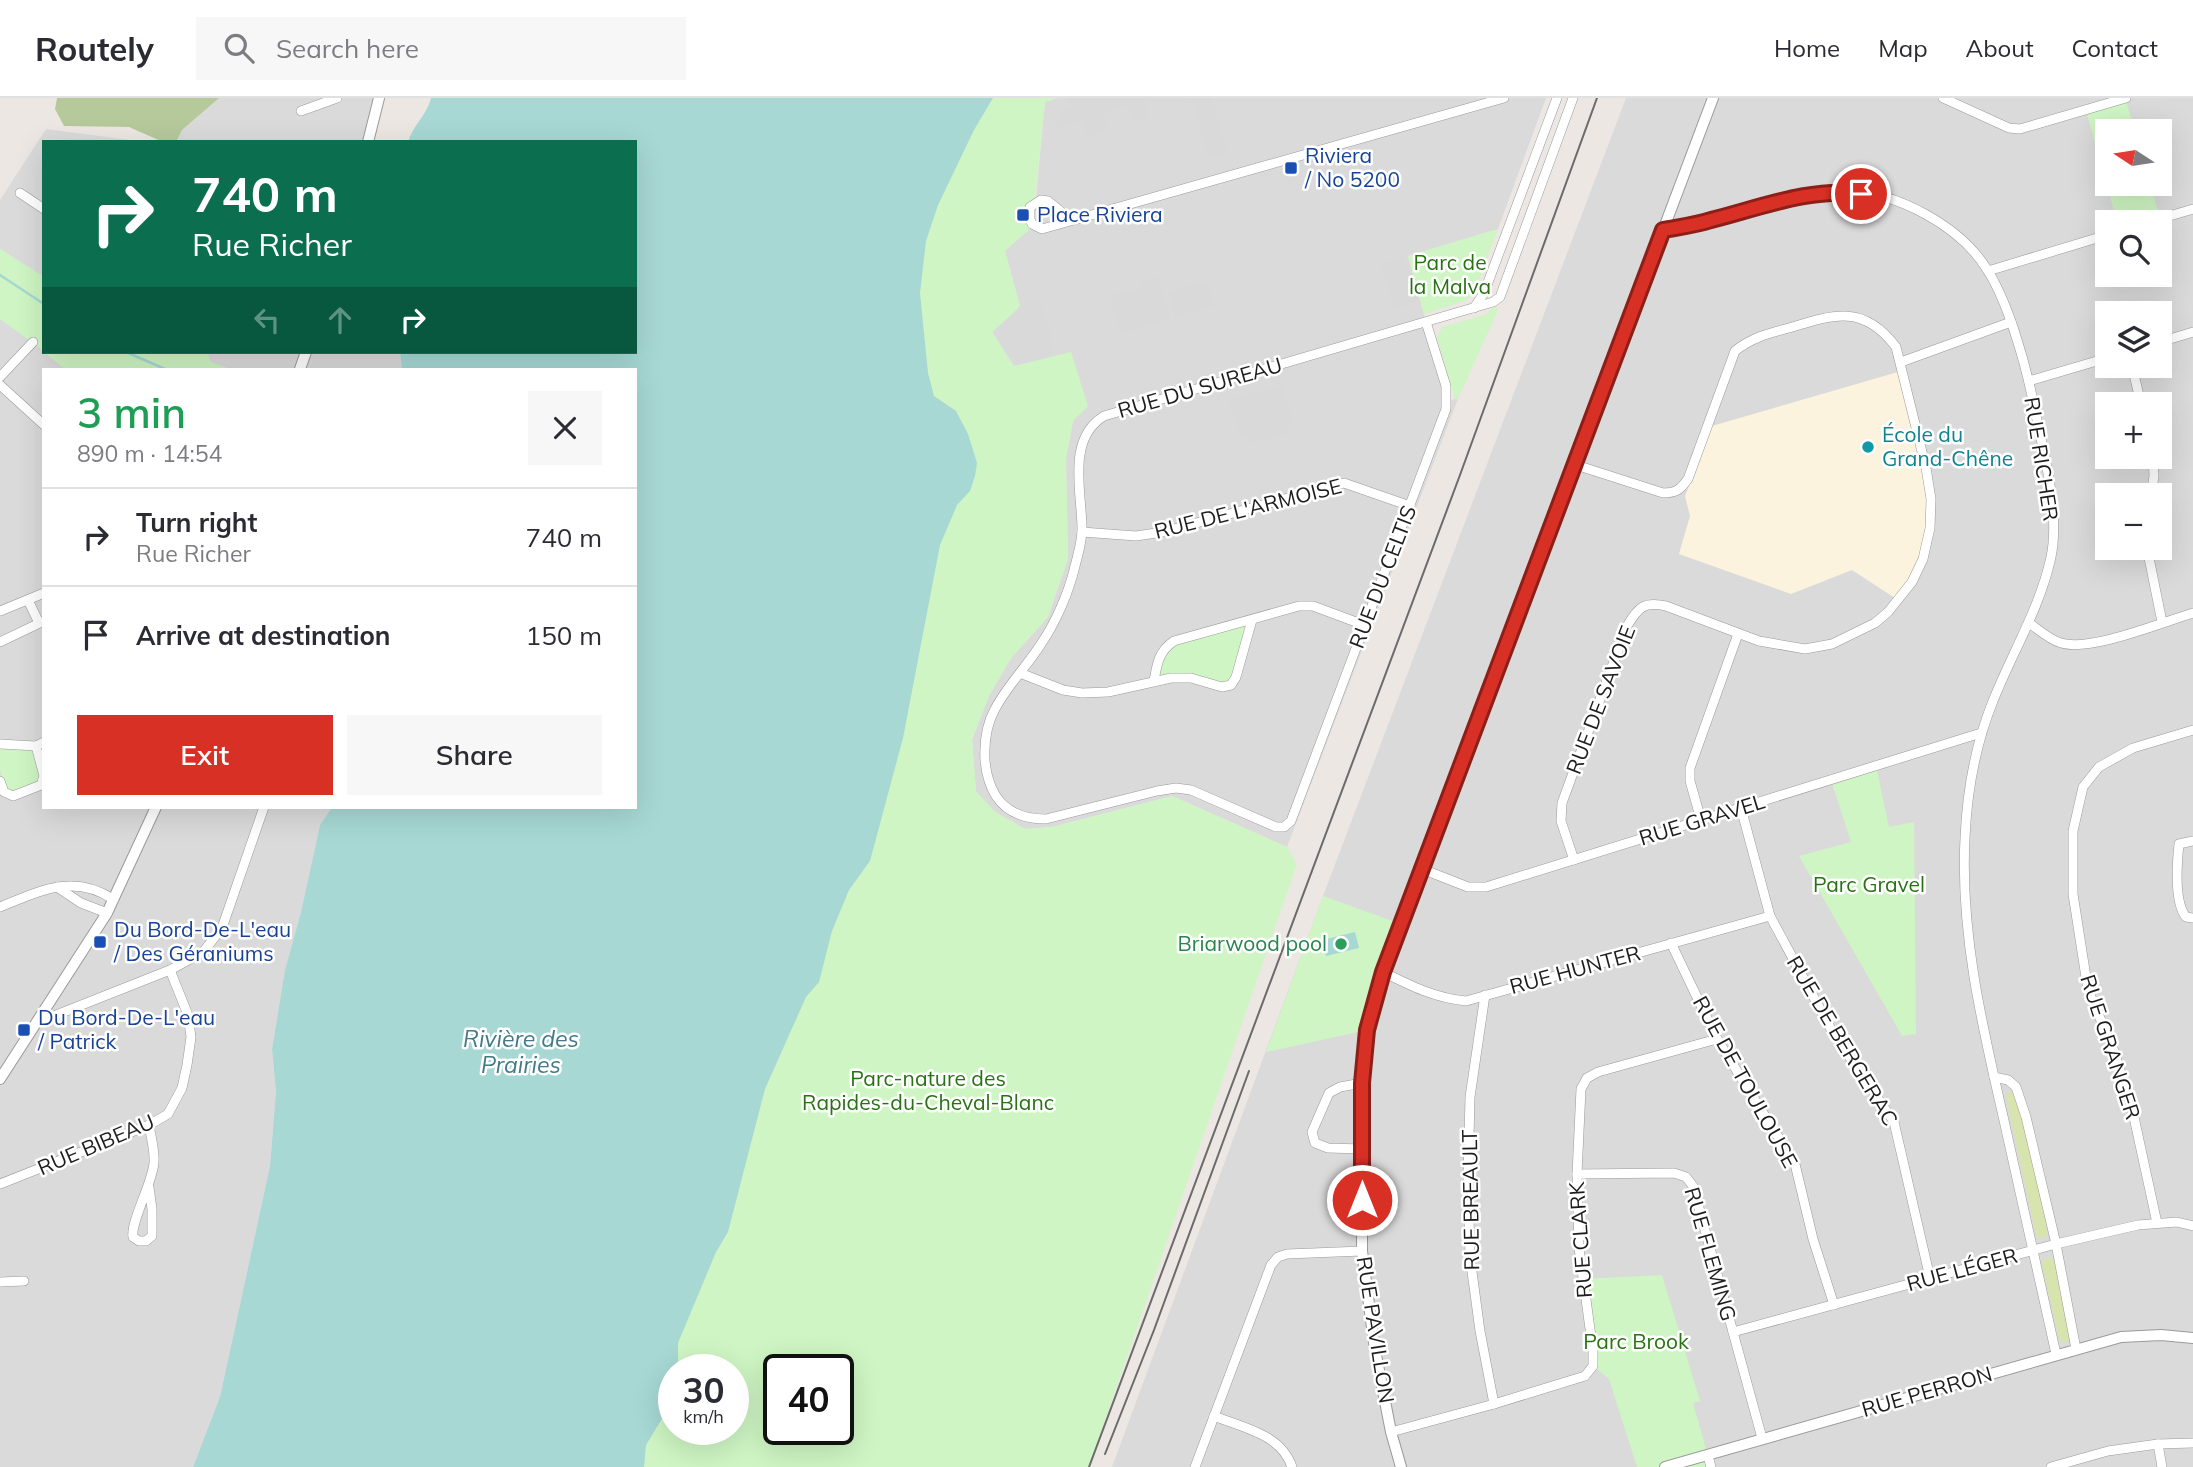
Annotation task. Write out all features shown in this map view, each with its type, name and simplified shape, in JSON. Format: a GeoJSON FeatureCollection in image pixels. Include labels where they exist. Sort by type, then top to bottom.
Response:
{"type":"FeatureCollection","features":[{"type":"Feature","properties":{"kind":"street"},"geometry":{"type":"LineString","coordinates":[[301,111],[337,98]]}},
{"type":"Feature","properties":{"kind":"street"},"geometry":{"type":"LineString","coordinates":[[369,140],[379,98]]}},
{"type":"Feature","properties":{"kind":"street"},"geometry":{"type":"LineString","coordinates":[[1070,219],[1504,98]]}},
{"type":"Feature","properties":{"kind":"street"},"geometry":{"type":"LineString","coordinates":[[1474,308],[1484,293],[1557,98]]}},
{"type":"Feature","properties":{"kind":"street"},"geometry":{"type":"LineString","coordinates":[[1426,322],[1493,302],[1500,297],[1573,98]]}},
{"type":"Feature","properties":{"kind":"street","name":"RUE PAVILLON"},"geometry":{"type":"LineString","coordinates":[[1401,1467],[1391,1432],[1375,1350],[1362,1251],[1362,1083],[1367,1030],[1383,972],[1713,98]]}},
{"type":"Feature","properties":{"kind":"street"},"geometry":{"type":"LineString","coordinates":[[1943,98],[2009,128],[2020,129],[2126,98]]}},
{"type":"Feature","properties":{"kind":"street","name":"RUE RICHER"},"geometry":{"type":"LineString","coordinates":[[1663,230],[1787,200],[1844,191],[1877,196],[1910,206],[1941,223],[1973,251],[1988,271],[2011,322],[2029,381],[2054,512],[2052,556],[2029,623],[1993,699],[1977,745],[1965,836],[1967,925],[1980,1015],[2056,1354]]}},
{"type":"Feature","properties":{"kind":"street"},"geometry":{"type":"LineString","coordinates":[[20,193],[42,208]]}},
{"type":"Feature","properties":{"kind":"street"},"geometry":{"type":"LineString","coordinates":[[2172,215],[2193,209]]}},
{"type":"Feature","properties":{"kind":"street"},"geometry":{"type":"LineString","coordinates":[[1988,271],[2095,239]]}},
{"type":"Feature","properties":{"kind":"street","name":"RUE DE SAVOIE"},"geometry":{"type":"LineString","coordinates":[[1574,860],[1561,821],[1563,803],[1627,626],[1638,608],[1654,603],[1666,606],[1759,642],[1805,649],[1832,644],[1875,623],[1888,612],[1912,582],[1923,559],[1930,528],[1931,499],[1896,347],[1884,331],[1851,316],[1829,316],[1763,335],[1746,342],[1735,351],[1688,480],[1675,493],[1663,493],[1576,464]]}},
{"type":"Feature","properties":{"kind":"street","name":"RUE DU CELTIS"},"geometry":{"type":"LineString","coordinates":[[1284,827],[1292,821],[1448,401],[1426,322]]}},
{"type":"Feature","properties":{"kind":"street","name":"RUE DU SUREAU"},"geometry":{"type":"LineString","coordinates":[[1284,827],[1276,827],[1191,790],[1176,788],[1046,819],[1029,819],[1017,814],[996,798],[991,790],[984,751],[986,734],[994,710],[1043,642],[1062,605],[1075,569],[1082,532],[1078,471],[1084,438],[1094,422],[1104,416],[1426,322]]}},
{"type":"Feature","properties":{"kind":"street"},"geometry":{"type":"LineString","coordinates":[[1901,362],[2011,322]]}},
{"type":"Feature","properties":{"kind":"street"},"geometry":{"type":"LineString","coordinates":[[2172,338],[2193,332]]}},
{"type":"Feature","properties":{"kind":"street"},"geometry":{"type":"LineString","coordinates":[[0,377],[33,342]]}},
{"type":"Feature","properties":{"kind":"street"},"geometry":{"type":"LineString","coordinates":[[2029,381],[2095,362]]}},
{"type":"Feature","properties":{"kind":"street"},"geometry":{"type":"LineString","coordinates":[[0,385],[42,423]]}},
{"type":"Feature","properties":{"kind":"street","name":"RUE DE L'ARMOISE"},"geometry":{"type":"LineString","coordinates":[[1082,532],[1136,536],[1163,532],[1344,483],[1410,506]]}},
{"type":"Feature","properties":{"kind":"street"},"geometry":{"type":"LineString","coordinates":[[2149,560],[2162,622]]}},
{"type":"Feature","properties":{"kind":"street"},"geometry":{"type":"LineString","coordinates":[[0,611],[42,594]]}},
{"type":"Feature","properties":{"kind":"street"},"geometry":{"type":"LineString","coordinates":[[0,642],[41,622],[28,600]]}},
{"type":"Feature","properties":{"kind":"street"},"geometry":{"type":"LineString","coordinates":[[1154,681],[1159,656],[1165,647],[1174,641],[1299,606],[1313,606],[1364,625]]}},
{"type":"Feature","properties":{"kind":"street"},"geometry":{"type":"LineString","coordinates":[[2029,623],[2060,643],[2075,645],[2096,643],[2193,613]]}},
{"type":"Feature","properties":{"kind":"street"},"geometry":{"type":"LineString","coordinates":[[1020,673],[1052,686],[1082,693],[1108,692],[1171,678],[1191,678],[1222,687],[1231,685],[1237,677],[1252,620]]}},
{"type":"Feature","properties":{"kind":"street"},"geometry":{"type":"LineString","coordinates":[[1701,820],[1690,781],[1690,768],[1738,634]]}},
{"type":"Feature","properties":{"kind":"street","name":"RUE GRANGER"},"geometry":{"type":"LineString","coordinates":[[2157,1223],[2132,1108],[2114,1051],[2088,990],[2073,894],[2073,831],[2083,787],[2099,768],[2133,748],[2193,730]]}},
{"type":"Feature","properties":{"kind":"street","name":"RUE GRAVEL"},"geometry":{"type":"LineString","coordinates":[[1422,869],[1468,887],[1486,887],[1981,733]]}},
{"type":"Feature","properties":{"kind":"street"},"geometry":{"type":"LineString","coordinates":[[0,744],[40,744]]}},
{"type":"Feature","properties":{"kind":"street"},"geometry":{"type":"LineString","coordinates":[[0,781],[4,792],[13,796],[41,785],[42,782]]}},
{"type":"Feature","properties":{"kind":"street","name":"RUE DE BERGERAC"},"geometry":{"type":"LineString","coordinates":[[1741,808],[1770,916],[1833,1033],[1894,1122],[1930,1278]]}},
{"type":"Feature","properties":{"kind":"street"},"geometry":{"type":"LineString","coordinates":[[0,1079],[4,1063],[36,1023],[107,913],[155,809]]}},
{"type":"Feature","properties":{"kind":"street"},"geometry":{"type":"LineString","coordinates":[[36,1023],[170,970],[203,952],[222,928],[263,809]]}},
{"type":"Feature","properties":{"kind":"street"},"geometry":{"type":"LineString","coordinates":[[2193,841],[2179,844],[2176,863],[2180,910],[2186,917],[2193,918]]}},
{"type":"Feature","properties":{"kind":"street"},"geometry":{"type":"LineString","coordinates":[[0,907],[64,885],[86,887],[113,899]]}},
{"type":"Feature","properties":{"kind":"street"},"geometry":{"type":"LineString","coordinates":[[57,887],[81,903],[107,913]]}},
{"type":"Feature","properties":{"kind":"street","name":"RUE HUNTER"},"geometry":{"type":"LineString","coordinates":[[1383,972],[1423,992],[1447,999],[1466,1000],[1770,916]]}},
{"type":"Feature","properties":{"kind":"street","name":"RUE DE TOULOUSE"},"geometry":{"type":"LineString","coordinates":[[1671,943],[1717,1039],[1795,1164],[1813,1239],[1834,1305]]}},
{"type":"Feature","properties":{"kind":"street","name":"RUE BIBEAU"},"geometry":{"type":"LineString","coordinates":[[0,1184],[149,1125],[168,1114],[182,1088],[191,1037],[188,1015],[170,970]]}},
{"type":"Feature","properties":{"kind":"street","name":"RUE BREAULT"},"geometry":{"type":"LineString","coordinates":[[1485,995],[1470,1097],[1468,1180],[1470,1257],[1494,1404]]}},
{"type":"Feature","properties":{"kind":"street","name":"RUE CLARK"},"geometry":{"type":"LineString","coordinates":[[1391,1432],[1585,1376],[1593,1366],[1593,1351],[1579,1248],[1577,1174],[1581,1089],[1587,1078],[1598,1072],[1717,1039]]}},
{"type":"Feature","properties":{"kind":"street"},"geometry":{"type":"LineString","coordinates":[[1994,1077],[2008,1080],[2016,1087],[2026,1117],[2056,1244],[2076,1349]]}},
{"type":"Feature","properties":{"kind":"street"},"geometry":{"type":"LineString","coordinates":[[1362,1083],[1340,1087],[1329,1093],[1312,1132],[1315,1143],[1328,1149],[1362,1149]]}},
{"type":"Feature","properties":{"kind":"street"},"geometry":{"type":"LineString","coordinates":[[149,1125],[155,1161],[149,1187],[132,1228],[133,1237],[139,1241],[146,1241],[152,1236],[149,1187]]}},
{"type":"Feature","properties":{"kind":"street","name":"RUE FLEMING"},"geometry":{"type":"LineString","coordinates":[[1577,1174],[1674,1173],[1686,1177],[1693,1186],[1762,1438]]}},
{"type":"Feature","properties":{"kind":"street","name":"RUE LÉGER"},"geometry":{"type":"LineString","coordinates":[[1732,1332],[2056,1244],[2138,1225],[2177,1222],[2193,1226]]}},
{"type":"Feature","properties":{"kind":"street"},"geometry":{"type":"LineString","coordinates":[[1195,1467],[1271,1265],[1278,1257],[1287,1254],[1362,1251]]}},
{"type":"Feature","properties":{"kind":"street"},"geometry":{"type":"LineString","coordinates":[[0,1282],[24,1281]]}},
{"type":"Feature","properties":{"kind":"street","name":"RUE PERRON"},"geometry":{"type":"LineString","coordinates":[[1665,1467],[1709,1462],[1762,1438],[2120,1337],[2161,1335],[2193,1338]]}},
{"type":"Feature","properties":{"kind":"street"},"geometry":{"type":"LineString","coordinates":[[1214,1416],[1273,1439],[1284,1450],[1292,1467]]}},
{"type":"Feature","properties":{"kind":"street"},"geometry":{"type":"LineString","coordinates":[[2052,1467],[2108,1451],[2158,1444],[2193,1443]]}},
{"type":"Feature","properties":{"kind":"street"},"geometry":{"type":"LineString","coordinates":[[2158,1444],[2162,1467]]}},
{"type":"Feature","properties":{"kind":"shaded area"},"geometry":{"type":"Polygon","coordinates":[[[219,98],[374,98],[364,140],[177,140],[182,130],[219,98]]]}},
{"type":"Feature","properties":{"kind":"shaded area"},"geometry":{"type":"Polygon","coordinates":[[[1058,98],[1546,98],[1498,229],[1408,256],[1448,400],[1458,399],[1287,847],[1172,796],[1052,827],[1025,829],[995,812],[976,792],[972,740],[989,696],[1011,658],[1048,617],[1068,559],[1066,458],[1073,421],[1026,364],[1014,367],[992,332],[1020,306],[1005,251],[1036,198],[1045,101],[1058,98]]]}},
{"type":"Feature","properties":{"kind":"shaded area"},"geometry":{"type":"Polygon","coordinates":[[[1149,98],[1143,100],[1148,117],[1133,122],[1127,105],[1103,112],[1108,130],[1087,137],[1082,120],[1059,127],[1057,119],[1062,109],[1071,106],[1069,99],[1149,98]]]}},
{"type":"Feature","properties":{"kind":"shaded area"},"geometry":{"type":"Polygon","coordinates":[[[1185,98],[1212,98],[1228,153],[1209,159],[1193,102],[1186,104],[1185,98]]]}},
{"type":"Feature","properties":{"kind":"shaded area"},"geometry":{"type":"Polygon","coordinates":[[[1626,98],[2193,98],[2193,1467],[1112,1467],[1323,896],[1626,98]]]}},
{"type":"Feature","properties":{"kind":"shaded area"},"geometry":{"type":"Polygon","coordinates":[[[46,129],[130,140],[42,140],[42,276],[0,249],[0,200],[46,129]]]}},
{"type":"Feature","properties":{"kind":"shaded area"},"geometry":{"type":"Polygon","coordinates":[[[1404,257],[1418,303],[1395,310],[1381,264],[1404,257]]]}},
{"type":"Feature","properties":{"kind":"shaded area"},"geometry":{"type":"Polygon","coordinates":[[[1158,277],[1171,319],[1121,334],[1110,296],[1142,287],[1141,282],[1158,277]]]}},
{"type":"Feature","properties":{"kind":"shaded area"},"geometry":{"type":"Polygon","coordinates":[[[1207,281],[1214,305],[1176,317],[1168,293],[1207,281]]]}},
{"type":"Feature","properties":{"kind":"shaded area"},"geometry":{"type":"Polygon","coordinates":[[[1040,297],[1055,354],[1018,364],[1001,344],[997,330],[1024,302],[1040,297]]]}},
{"type":"Feature","properties":{"kind":"shaded area"},"geometry":{"type":"Polygon","coordinates":[[[0,319],[33,342],[42,350],[42,354],[47,354],[64,368],[42,368],[42,809],[331,809],[320,825],[285,970],[272,1049],[276,1091],[270,1166],[220,1397],[193,1467],[0,1467],[0,319]]]}},
{"type":"Feature","properties":{"kind":"shaded area"},"geometry":{"type":"Polygon","coordinates":[[[208,354],[400,354],[402,368],[226,368],[210,362],[208,354]]]}},
{"type":"Feature","properties":{"kind":"shaded area"},"geometry":{"type":"Polygon","coordinates":[[[1898,372],[1931,499],[1923,559],[1898,600],[1852,570],[1791,594],[1679,554],[1690,516],[1685,496],[1712,426],[1898,372]]]}},
{"type":"Feature","properties":{"kind":"shaded area"},"geometry":{"type":"Polygon","coordinates":[[[1283,385],[1294,423],[1288,425],[1290,432],[1250,444],[1248,437],[1241,439],[1229,400],[1283,385]]]}},
{"type":"Feature","properties":{"kind":"green space"},"geometry":{"type":"Polygon","coordinates":[[[57,98],[219,98],[182,130],[177,140],[158,140],[129,127],[64,126],[55,109],[57,98]]]}},
{"type":"Feature","properties":{"kind":"green space","name":"Parc-nature des Rapides-du-Cheval-Blanc"},"geometry":{"type":"Polygon","coordinates":[[[925,98],[1058,98],[1045,102],[1032,227],[1005,251],[1020,307],[992,332],[1014,366],[1071,352],[1088,406],[1073,421],[1066,458],[1068,558],[1048,617],[1011,658],[989,696],[972,739],[976,791],[995,812],[1025,829],[1052,827],[1172,796],[1287,847],[1297,864],[1089,1467],[543,1467],[925,98]]]}},
{"type":"Feature","properties":{"kind":"green space"},"geometry":{"type":"Polygon","coordinates":[[[2125,98],[2131,119],[2095,119],[2095,143],[2086,110],[2125,98]]]}},
{"type":"Feature","properties":{"kind":"green space"},"geometry":{"type":"Polygon","coordinates":[[[2110,196],[2153,196],[2157,210],[2114,210],[2110,196]]]}},
{"type":"Feature","properties":{"kind":"green space","name":"Parc de la Malva"},"geometry":{"type":"Polygon","coordinates":[[[1498,229],[1474,294],[1465,301],[1424,314],[1408,256],[1498,229]]]}},
{"type":"Feature","properties":{"kind":"green space"},"geometry":{"type":"Polygon","coordinates":[[[0,249],[42,276],[42,350],[0,319],[0,249]]]}},
{"type":"Feature","properties":{"kind":"green space","name":"Parc de la Malva"},"geometry":{"type":"Polygon","coordinates":[[[1496,306],[1498,310],[1458,399],[1455,399],[1437,337],[1442,327],[1484,315],[1496,306]]]}},
{"type":"Feature","properties":{"kind":"green space"},"geometry":{"type":"Polygon","coordinates":[[[46,354],[208,354],[211,362],[226,368],[64,368],[46,354]]]}},
{"type":"Feature","properties":{"kind":"green space"},"geometry":{"type":"Polygon","coordinates":[[[1252,620],[1231,685],[1191,678],[1154,681],[1165,647],[1252,620]]]}},
{"type":"Feature","properties":{"kind":"green space"},"geometry":{"type":"Polygon","coordinates":[[[0,749],[33,750],[39,775],[37,782],[14,792],[6,789],[0,771],[0,749]]]}},
{"type":"Feature","properties":{"kind":"green space","name":"Parc Gravel"},"geometry":{"type":"Polygon","coordinates":[[[1876,766],[1889,827],[1914,822],[1916,1034],[1902,1036],[1799,856],[1851,842],[1831,780],[1876,766]]]}},
{"type":"Feature","properties":{"kind":"green space"},"geometry":{"type":"Polygon","coordinates":[[[1323,896],[1401,924],[1367,1030],[1266,1052],[1323,896]]]}},
{"type":"Feature","properties":{"kind":"green space"},"geometry":{"type":"Polygon","coordinates":[[[2010,1091],[2014,1093],[2024,1126],[2048,1233],[2044,1238],[2036,1235],[2006,1096],[2010,1091]]]}},
{"type":"Feature","properties":{"kind":"green space"},"geometry":{"type":"Polygon","coordinates":[[[2049,1257],[2055,1262],[2071,1337],[2066,1343],[2059,1338],[2042,1265],[2043,1260],[2049,1257]]]}},
{"type":"Feature","properties":{"kind":"green space","name":"Parc Brook"},"geometry":{"type":"Polygon","coordinates":[[[1662,1275],[1700,1401],[1693,1403],[1711,1467],[1637,1467],[1609,1379],[1593,1366],[1582,1279],[1662,1275]]]}},
{"type":"Feature","properties":{"kind":"water","name":"Rivière des Prairies"},"geometry":{"type":"Polygon","coordinates":[[[431,98],[993,98],[974,130],[938,205],[926,241],[920,293],[928,373],[934,396],[956,411],[968,434],[977,463],[975,476],[970,491],[957,505],[940,545],[903,738],[870,861],[849,890],[832,931],[819,982],[806,997],[765,1089],[728,1232],[716,1252],[678,1343],[678,1354],[658,1354],[658,1425],[646,1445],[644,1467],[193,1467],[220,1397],[270,1166],[276,1091],[272,1049],[285,970],[320,825],[331,809],[637,809],[637,368],[402,368],[400,354],[637,354],[637,140],[409,140],[431,98]]]}},
{"type":"Feature","properties":{"kind":"water","name":"Briarwood pool"},"geometry":{"type":"Polygon","coordinates":[[[1355,932],[1359,948],[1326,956],[1322,940],[1355,932]]]}},
{"type":"Feature","properties":{"kind":"waterway"},"geometry":{"type":"LineString","coordinates":[[0,275],[42,303]]}},
{"type":"Feature","properties":{"kind":"waterway"},"geometry":{"type":"LineString","coordinates":[[131,354],[163,368]]}},
{"type":"Feature","properties":{"kind":"tram line"},"geometry":{"type":"LineString","coordinates":[[1089,1467],[1460,475],[1597,98]]}},
{"type":"Feature","properties":{"kind":"tram line"},"geometry":{"type":"LineString","coordinates":[[1105,1454],[1154,1330],[1249,1071]]}},
{"type":"Feature","properties":{"kind":"place","name":"Riviera / No 5200"},"geometry":{"type":"Point","coordinates":[1291,168]}},
{"type":"Feature","properties":{"kind":"place","name":"Place Riviera"},"geometry":{"type":"Point","coordinates":[1023,215]}},
{"type":"Feature","properties":{"kind":"place","name":"École du Grand-Chêne"},"geometry":{"type":"Point","coordinates":[1868,447]}},
{"type":"Feature","properties":{"kind":"place","name":"Du Bord-De-L'eau / Des Géraniums"},"geometry":{"type":"Point","coordinates":[100,942]}},
{"type":"Feature","properties":{"kind":"place","name":"Briarwood pool"},"geometry":{"type":"Point","coordinates":[1341,944]}},
{"type":"Feature","properties":{"kind":"place","name":"Du Bord-De-L'eau / Patrick"},"geometry":{"type":"Point","coordinates":[24,1030]}},
{"type":"Feature","properties":{"kind":"route"},"geometry":{"type":"LineString","coordinates":[[1362,1200],[1362,1083],[1367,1030],[1383,972],[1663,230],[1787,200],[1844,191],[1861,194]]}}]}
